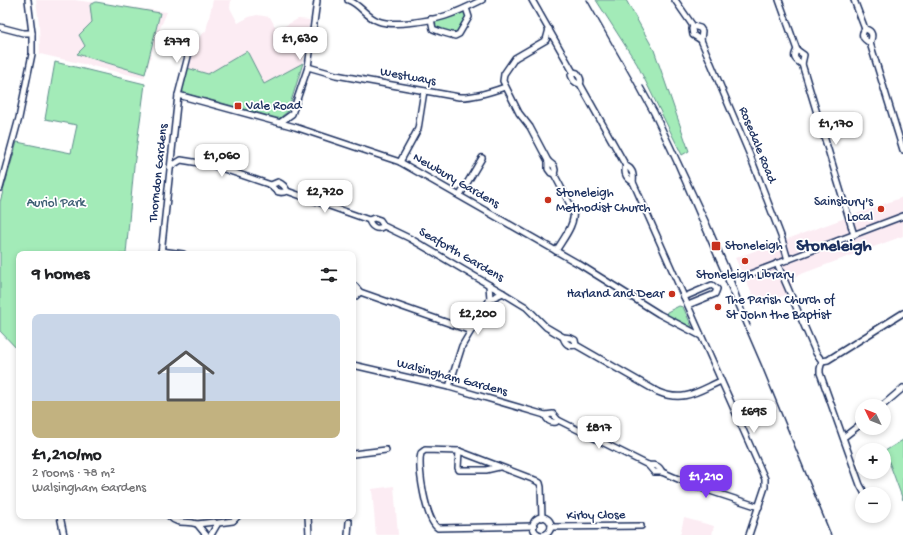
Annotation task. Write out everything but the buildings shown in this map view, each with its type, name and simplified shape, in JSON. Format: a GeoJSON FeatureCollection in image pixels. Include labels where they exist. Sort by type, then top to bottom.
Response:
{"type":"FeatureCollection","features":[{"type":"Feature","properties":{"kind":"street"},"geometry":{"type":"LineString","coordinates":[[0,188],[3,169],[18,124],[32,54],[32,33],[28,0]]}},
{"type":"Feature","properties":{"kind":"street"},"geometry":{"type":"LineString","coordinates":[[295,126],[292,114],[308,67],[316,0]]}},
{"type":"Feature","properties":{"kind":"street"},"geometry":{"type":"LineString","coordinates":[[348,0],[357,2],[370,17],[383,23],[392,24],[444,16],[482,0]]}},
{"type":"Feature","properties":{"kind":"street"},"geometry":{"type":"LineString","coordinates":[[532,0],[573,72],[580,76],[580,84],[626,166],[634,176],[633,182],[765,479],[765,488],[749,535]]}},
{"type":"Feature","properties":{"kind":"street","name":"Rosedale Road"},"geometry":{"type":"LineString","coordinates":[[675,0],[693,26],[700,28],[702,31],[701,40],[750,153],[781,236],[788,260]]}},
{"type":"Feature","properties":{"kind":"street"},"geometry":{"type":"LineString","coordinates":[[779,0],[797,50],[804,55],[802,64],[854,235]]}},
{"type":"Feature","properties":{"kind":"street"},"geometry":{"type":"LineString","coordinates":[[854,0],[865,29],[869,30],[872,34],[870,43],[903,150]]}},
{"type":"Feature","properties":{"kind":"street"},"geometry":{"type":"LineString","coordinates":[[431,19],[433,29],[455,36],[459,34],[469,17],[466,8]]}},
{"type":"Feature","properties":{"kind":"street","name":"Rosedale Road"},"geometry":{"type":"LineString","coordinates":[[693,26],[693,35],[701,40]]}},
{"type":"Feature","properties":{"kind":"street"},"geometry":{"type":"LineString","coordinates":[[0,27],[23,33],[32,33]]}},
{"type":"Feature","properties":{"kind":"street"},"geometry":{"type":"LineString","coordinates":[[546,40],[549,29]]}},
{"type":"Feature","properties":{"kind":"street"},"geometry":{"type":"LineString","coordinates":[[865,29],[862,35],[865,40],[870,43]]}},
{"type":"Feature","properties":{"kind":"street","name":"Thorndon Gardens"},"geometry":{"type":"LineString","coordinates":[[161,251],[178,95],[193,37]]}},
{"type":"Feature","properties":{"kind":"street"},"geometry":{"type":"LineString","coordinates":[[556,251],[572,223],[574,215],[573,210],[554,174],[556,170],[554,166],[548,161],[530,127],[518,113],[503,81],[504,74],[515,58],[546,40],[557,42]]}},
{"type":"Feature","properties":{"kind":"street"},"geometry":{"type":"LineString","coordinates":[[797,50],[794,53],[794,58],[802,64]]}},
{"type":"Feature","properties":{"kind":"street","name":"Westways"},"geometry":{"type":"LineString","coordinates":[[308,67],[336,75],[463,97],[490,92],[505,87]]}},
{"type":"Feature","properties":{"kind":"street"},"geometry":{"type":"LineString","coordinates":[[400,162],[418,129],[424,91]]}},
{"type":"Feature","properties":{"kind":"street","name":"Newbury Gardens"},"geometry":{"type":"LineString","coordinates":[[178,95],[295,126],[400,162],[556,251],[658,314],[701,336]]}},
{"type":"Feature","properties":{"kind":"street"},"geometry":{"type":"LineString","coordinates":[[281,122],[292,114]]}},
{"type":"Feature","properties":{"kind":"street"},"geometry":{"type":"LineString","coordinates":[[170,167],[181,160],[172,152]]}},
{"type":"Feature","properties":{"kind":"street"},"geometry":{"type":"LineString","coordinates":[[460,195],[482,158]]}},
{"type":"Feature","properties":{"kind":"street","name":"Seaforth Gardens"},"geometry":{"type":"LineString","coordinates":[[181,160],[212,166],[271,185],[274,190],[278,192],[281,193],[287,191],[368,220],[377,218],[384,226],[411,239],[526,307],[546,327],[563,337],[572,338],[575,340],[576,345],[666,396],[681,397],[721,381]]}},
{"type":"Feature","properties":{"kind":"street","name":"Seaforth Gardens"},"geometry":{"type":"LineString","coordinates":[[271,185],[278,182],[284,185],[287,191]]}},
{"type":"Feature","properties":{"kind":"street"},"geometry":{"type":"LineString","coordinates":[[750,274],[903,216]]}},
{"type":"Feature","properties":{"kind":"street","name":"Seaforth Gardens"},"geometry":{"type":"LineString","coordinates":[[368,220],[374,228],[384,226]]}},
{"type":"Feature","properties":{"kind":"street"},"geometry":{"type":"LineString","coordinates":[[777,264],[816,353],[822,361]]}},
{"type":"Feature","properties":{"kind":"street"},"geometry":{"type":"LineString","coordinates":[[449,387],[459,355],[490,299],[489,284]]}},
{"type":"Feature","properties":{"kind":"street"},"geometry":{"type":"LineString","coordinates":[[684,297],[712,285],[717,289],[715,294],[688,305]]}},
{"type":"Feature","properties":{"kind":"street"},"geometry":{"type":"LineString","coordinates":[[356,287],[360,292],[471,331]]}},
{"type":"Feature","properties":{"kind":"street"},"geometry":{"type":"LineString","coordinates":[[356,294],[360,292]]}},
{"type":"Feature","properties":{"kind":"street"},"geometry":{"type":"LineString","coordinates":[[490,299],[503,293]]}},
{"type":"Feature","properties":{"kind":"street"},"geometry":{"type":"LineString","coordinates":[[822,361],[828,360],[903,313]]}},
{"type":"Feature","properties":{"kind":"street"},"geometry":{"type":"LineString","coordinates":[[822,361],[820,373],[861,487]]}},
{"type":"Feature","properties":{"kind":"street","name":"Walsingham Gardens"},"geometry":{"type":"LineString","coordinates":[[356,366],[449,387],[545,415],[553,414],[558,420],[648,465],[657,465],[662,472],[692,485],[759,507]]}},
{"type":"Feature","properties":{"kind":"street"},"geometry":{"type":"LineString","coordinates":[[890,399],[903,388]]}},
{"type":"Feature","properties":{"kind":"street"},"geometry":{"type":"LineString","coordinates":[[844,437],[855,428]]}},
{"type":"Feature","properties":{"kind":"street"},"geometry":{"type":"LineString","coordinates":[[356,454],[386,450]]}},
{"type":"Feature","properties":{"kind":"street"},"geometry":{"type":"LineString","coordinates":[[534,526],[438,528],[431,519],[422,483],[420,463],[421,453],[425,450],[459,452],[535,480],[541,487],[542,518]]}},
{"type":"Feature","properties":{"kind":"street"},"geometry":{"type":"LineString","coordinates":[[459,452],[459,470],[486,470],[499,467]]}},
{"type":"Feature","properties":{"kind":"street"},"geometry":{"type":"LineString","coordinates":[[542,518],[550,521],[551,527],[546,534],[540,535],[534,530],[534,526],[537,519],[542,518]]}},
{"type":"Feature","properties":{"kind":"street"},"geometry":{"type":"LineString","coordinates":[[61,519],[64,535]]}},
{"type":"Feature","properties":{"kind":"street"},"geometry":{"type":"LineString","coordinates":[[173,519],[180,523],[197,524],[214,522],[217,524]]}},
{"type":"Feature","properties":{"kind":"street"},"geometry":{"type":"LineString","coordinates":[[211,535],[217,524],[220,522],[233,521],[235,519]]}},
{"type":"Feature","properties":{"kind":"street"},"geometry":{"type":"LineString","coordinates":[[308,519],[309,535]]}},
{"type":"Feature","properties":{"kind":"street"},"geometry":{"type":"LineString","coordinates":[[348,535],[349,522]]}},
{"type":"Feature","properties":{"kind":"street"},"geometry":{"type":"LineString","coordinates":[[197,524],[206,535]]}},
{"type":"Feature","properties":{"kind":"street","name":"Kirby Close"},"geometry":{"type":"LineString","coordinates":[[551,527],[641,526]]}},
{"type":"Feature","properties":{"kind":"shaded area"},"geometry":{"type":"Polygon","coordinates":[[[36,0],[74,0],[167,12],[160,28],[144,78],[40,54],[39,24],[36,0]]]}},
{"type":"Feature","properties":{"kind":"shaded area"},"geometry":{"type":"Polygon","coordinates":[[[213,0],[231,0],[230,8],[238,23],[249,17],[257,15],[270,17],[277,30],[298,19],[310,20],[301,70],[288,111],[279,118],[182,91],[181,88],[195,43],[206,31],[213,0]]]}},
{"type":"Feature","properties":{"kind":"shaded area"},"geometry":{"type":"Polygon","coordinates":[[[903,197],[903,236],[796,276],[788,294],[758,306],[735,258],[903,197]]]}},
{"type":"Feature","properties":{"kind":"shaded area"},"geometry":{"type":"Polygon","coordinates":[[[394,486],[398,535],[376,535],[372,489],[394,486]]]}},
{"type":"Feature","properties":{"kind":"shaded area"},"geometry":{"type":"Polygon","coordinates":[[[684,518],[714,526],[712,535],[680,535],[684,518]]]}},
{"type":"Feature","properties":{"kind":"green space"},"geometry":{"type":"Polygon","coordinates":[[[596,0],[626,0],[654,50],[689,151],[682,155],[637,64],[596,0]]]}},
{"type":"Feature","properties":{"kind":"green space"},"geometry":{"type":"Polygon","coordinates":[[[96,2],[160,13],[145,74],[77,54],[85,46],[79,35],[92,22],[90,5],[96,2]]]}},
{"type":"Feature","properties":{"kind":"green space"},"geometry":{"type":"Polygon","coordinates":[[[463,12],[466,13],[467,17],[457,31],[451,32],[442,30],[434,25],[436,21],[463,12]]]}},
{"type":"Feature","properties":{"kind":"green space"},"geometry":{"type":"Polygon","coordinates":[[[247,51],[264,84],[303,63],[288,111],[280,118],[182,91],[181,88],[187,68],[208,74],[247,51]]]}},
{"type":"Feature","properties":{"kind":"green space","name":"Auriol Park"},"geometry":{"type":"Polygon","coordinates":[[[55,62],[145,84],[134,166],[126,251],[16,251],[16,348],[0,331],[0,202],[17,142],[71,153],[77,125],[45,119],[55,62]]]}},
{"type":"Feature","properties":{"kind":"green space"},"geometry":{"type":"Polygon","coordinates":[[[679,306],[683,307],[693,329],[692,330],[666,315],[667,312],[679,306]]]}},
{"type":"Feature","properties":{"kind":"green space"},"geometry":{"type":"Polygon","coordinates":[[[903,440],[903,500],[891,467],[891,447],[903,440]]]}},
{"type":"Feature","properties":{"kind":"railway"},"geometry":{"type":"LineString","coordinates":[[587,0],[651,114],[675,165],[761,364],[831,535]]}},
{"type":"Feature","properties":{"kind":"railway"},"geometry":{"type":"LineString","coordinates":[[643,86],[657,111],[709,222],[729,268],[750,325]]}},
{"type":"Feature","properties":{"kind":"place","name":"Vale Road"},"geometry":{"type":"Point","coordinates":[238,106]}},
{"type":"Feature","properties":{"kind":"place","name":"Stoneleigh Methodist Church"},"geometry":{"type":"Point","coordinates":[548,200]}},
{"type":"Feature","properties":{"kind":"place","name":"Sainsbury's Local"},"geometry":{"type":"Point","coordinates":[881,209]}},
{"type":"Feature","properties":{"kind":"place","name":"Stoneleigh"},"geometry":{"type":"Point","coordinates":[716,246]}},
{"type":"Feature","properties":{"kind":"place","name":"Stoneleigh Library"},"geometry":{"type":"Point","coordinates":[745,261]}},
{"type":"Feature","properties":{"kind":"place","name":"Harland and Dear"},"geometry":{"type":"Point","coordinates":[672,294]}},
{"type":"Feature","properties":{"kind":"place","name":"The Parish Church of St John the Baptist"},"geometry":{"type":"Point","coordinates":[718,307]}},
{"type":"Feature","properties":{"kind":"district","name":"Stoneleigh"},"geometry":{"type":"Point","coordinates":[834,247]}}]}
